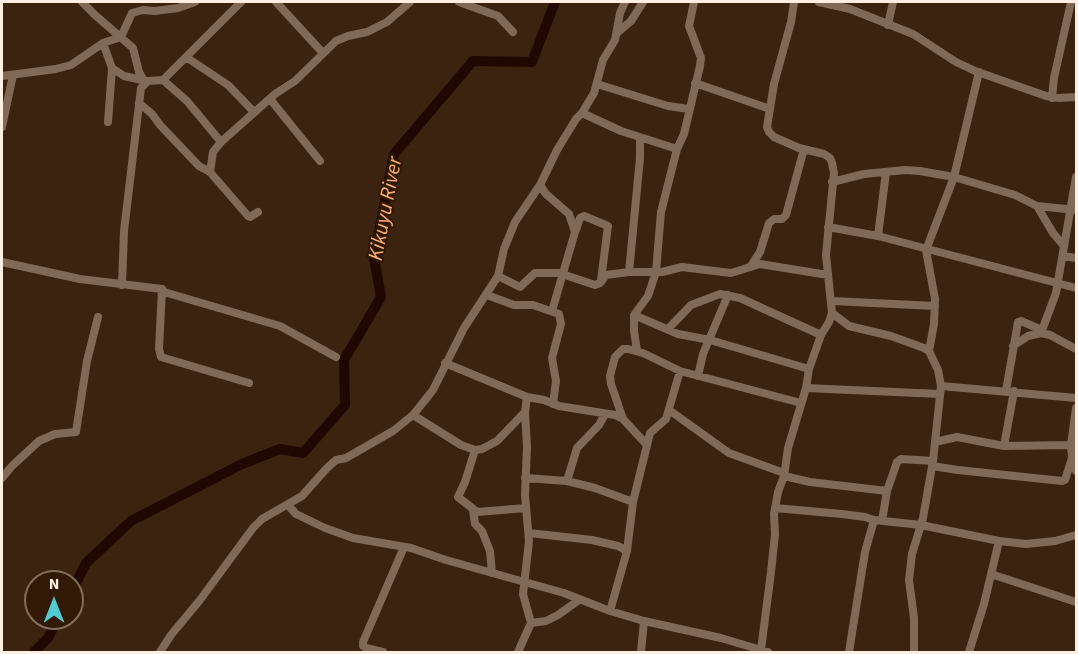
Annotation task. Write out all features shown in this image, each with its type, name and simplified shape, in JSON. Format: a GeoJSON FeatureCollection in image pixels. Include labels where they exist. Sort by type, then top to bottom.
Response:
{"type":"FeatureCollection","features":[{"type":"Feature","properties":{"kind":"street"},"geometry":{"type":"LineString","coordinates":[[82,2],[133,48],[144,81],[141,87],[124,231],[122,285]]}},
{"type":"Feature","properties":{"kind":"street"},"geometry":{"type":"LineString","coordinates":[[2,76],[71,65],[103,43],[121,37],[129,17],[144,6],[155,11],[178,8],[195,2]]}},
{"type":"Feature","properties":{"kind":"street"},"geometry":{"type":"LineString","coordinates":[[112,68],[124,76],[144,81],[163,80],[241,2]]}},
{"type":"Feature","properties":{"kind":"street"},"geometry":{"type":"LineString","coordinates":[[276,2],[323,53]]}},
{"type":"Feature","properties":{"kind":"street"},"geometry":{"type":"LineString","coordinates":[[210,172],[213,152],[220,142],[270,99],[296,81],[340,38],[367,32],[387,22],[410,2]]}},
{"type":"Feature","properties":{"kind":"street"},"geometry":{"type":"LineString","coordinates":[[459,2],[498,16],[513,32]]}},
{"type":"Feature","properties":{"kind":"street"},"geometry":{"type":"LineString","coordinates":[[160,652],[253,528],[307,492],[336,460],[346,458],[385,436],[413,414],[433,390],[464,327],[498,276],[504,249],[515,222],[540,185],[557,150],[582,113],[597,84],[603,60],[617,33],[620,13],[625,2]]}},
{"type":"Feature","properties":{"kind":"street"},"geometry":{"type":"LineString","coordinates":[[617,33],[631,21],[643,2]]}},
{"type":"Feature","properties":{"kind":"street"},"geometry":{"type":"LineString","coordinates":[[637,351],[633,331],[634,315],[648,296],[656,272],[661,212],[677,149],[684,134],[701,58],[688,26],[694,2]]}},
{"type":"Feature","properties":{"kind":"street"},"geometry":{"type":"LineString","coordinates":[[288,505],[296,514],[353,538],[404,547],[564,593],[644,621],[721,638],[764,652],[778,492],[809,369],[821,335],[832,313],[826,246],[833,168],[830,158],[774,137],[767,127],[794,2]]}},
{"type":"Feature","properties":{"kind":"street"},"geometry":{"type":"LineString","coordinates":[[819,2],[833,3],[913,34],[956,62],[980,72],[1052,98],[1077,97]]}},
{"type":"Feature","properties":{"kind":"street"},"geometry":{"type":"LineString","coordinates":[[888,25],[893,2]]}},
{"type":"Feature","properties":{"kind":"street"},"geometry":{"type":"LineString","coordinates":[[1052,98],[1054,78],[1071,2]]}},
{"type":"Feature","properties":{"kind":"street"},"geometry":{"type":"LineString","coordinates":[[103,43],[112,68],[108,122]]}},
{"type":"Feature","properties":{"kind":"street"},"geometry":{"type":"LineString","coordinates":[[186,57],[228,85],[254,112]]}},
{"type":"Feature","properties":{"kind":"street"},"geometry":{"type":"LineString","coordinates":[[914,652],[914,618],[909,580],[912,554],[921,525],[933,463],[941,390],[938,370],[929,351],[935,306],[926,249],[954,177],[980,72]]}},
{"type":"Feature","properties":{"kind":"street"},"geometry":{"type":"LineString","coordinates":[[2,127],[13,75]]}},
{"type":"Feature","properties":{"kind":"street"},"geometry":{"type":"LineString","coordinates":[[163,80],[187,101],[220,142]]}},
{"type":"Feature","properties":{"kind":"street"},"geometry":{"type":"LineString","coordinates":[[695,83],[770,109]]}},
{"type":"Feature","properties":{"kind":"street"},"geometry":{"type":"LineString","coordinates":[[597,84],[668,106],[689,109]]}},
{"type":"Feature","properties":{"kind":"street"},"geometry":{"type":"LineString","coordinates":[[270,99],[320,161]]}},
{"type":"Feature","properties":{"kind":"street"},"geometry":{"type":"LineString","coordinates":[[139,103],[152,114],[199,166],[210,172],[248,216],[258,212]]}},
{"type":"Feature","properties":{"kind":"street"},"geometry":{"type":"LineString","coordinates":[[582,113],[640,138],[677,149]]}},
{"type":"Feature","properties":{"kind":"street"},"geometry":{"type":"LineString","coordinates":[[628,272],[640,138]]}},
{"type":"Feature","properties":{"kind":"street"},"geometry":{"type":"LineString","coordinates":[[751,266],[760,252],[769,223],[774,219],[782,219],[786,215],[804,149]]}},
{"type":"Feature","properties":{"kind":"street"},"geometry":{"type":"LineString","coordinates":[[832,182],[864,174],[920,171],[954,177],[1015,195],[1037,206],[1074,210]]}},
{"type":"Feature","properties":{"kind":"street"},"geometry":{"type":"LineString","coordinates":[[878,236],[886,172]]}},
{"type":"Feature","properties":{"kind":"street"},"geometry":{"type":"LineString","coordinates":[[1041,332],[1058,284],[1064,246],[1074,210],[1077,177]]}},
{"type":"Feature","properties":{"kind":"street"},"geometry":{"type":"LineString","coordinates":[[540,185],[546,194],[569,214],[575,232]]}},
{"type":"Feature","properties":{"kind":"street"},"geometry":{"type":"LineString","coordinates":[[1037,206],[1053,233],[1064,246]]}},
{"type":"Feature","properties":{"kind":"street"},"geometry":{"type":"LineString","coordinates":[[552,311],[575,232],[580,218],[584,216],[608,226],[600,283]]}},
{"type":"Feature","properties":{"kind":"street"},"geometry":{"type":"LineString","coordinates":[[828,227],[878,236],[1077,288]]}},
{"type":"Feature","properties":{"kind":"street"},"geometry":{"type":"LineString","coordinates":[[1063,256],[1077,258]]}},
{"type":"Feature","properties":{"kind":"street"},"geometry":{"type":"LineString","coordinates":[[2,262],[80,279],[162,289],[164,292],[280,326],[336,357]]}},
{"type":"Feature","properties":{"kind":"street"},"geometry":{"type":"LineString","coordinates":[[498,276],[520,287],[535,273],[563,274],[595,285],[600,283],[606,275],[628,272],[670,271],[682,267],[731,273],[760,264],[828,275]]}},
{"type":"Feature","properties":{"kind":"street"},"geometry":{"type":"LineString","coordinates":[[162,289],[159,349],[161,357],[249,383]]}},
{"type":"Feature","properties":{"kind":"street"},"geometry":{"type":"LineString","coordinates":[[669,329],[691,305],[720,294],[728,295],[821,335]]}},
{"type":"Feature","properties":{"kind":"street"},"geometry":{"type":"LineString","coordinates":[[487,295],[514,305],[533,304],[559,314],[561,324],[553,351],[556,381],[553,404]]}},
{"type":"Feature","properties":{"kind":"street"},"geometry":{"type":"LineString","coordinates":[[698,376],[703,354],[728,295]]}},
{"type":"Feature","properties":{"kind":"street"},"geometry":{"type":"LineString","coordinates":[[832,301],[935,306]]}},
{"type":"Feature","properties":{"kind":"street"},"geometry":{"type":"LineString","coordinates":[[832,313],[849,326],[891,336],[929,351]]}},
{"type":"Feature","properties":{"kind":"street"},"geometry":{"type":"LineString","coordinates":[[634,315],[678,334],[710,340],[809,369]]}},
{"type":"Feature","properties":{"kind":"street"},"geometry":{"type":"LineString","coordinates":[[2,478],[39,441],[55,434],[76,432],[86,367],[98,317]]}},
{"type":"Feature","properties":{"kind":"street"},"geometry":{"type":"LineString","coordinates":[[1005,446],[1012,346],[1020,321],[1077,349]]}},
{"type":"Feature","properties":{"kind":"street"},"geometry":{"type":"LineString","coordinates":[[1012,346],[1028,336],[1041,332]]}},
{"type":"Feature","properties":{"kind":"street"},"geometry":{"type":"LineString","coordinates":[[623,419],[610,376],[615,357],[619,352],[628,349],[680,371],[801,403]]}},
{"type":"Feature","properties":{"kind":"street"},"geometry":{"type":"LineString","coordinates":[[445,363],[527,397],[615,415],[623,419],[647,445]]}},
{"type":"Feature","properties":{"kind":"street"},"geometry":{"type":"LineString","coordinates":[[610,611],[627,551],[633,502],[651,430],[663,423],[680,371]]}},
{"type":"Feature","properties":{"kind":"street"},"geometry":{"type":"LineString","coordinates":[[806,388],[911,391],[926,394],[941,390],[1010,391],[1077,398]]}},
{"type":"Feature","properties":{"kind":"street"},"geometry":{"type":"LineString","coordinates":[[518,652],[531,623],[523,598],[529,533],[525,478],[527,397]]}},
{"type":"Feature","properties":{"kind":"street"},"geometry":{"type":"LineString","coordinates":[[1077,408],[1071,445],[1072,458],[1077,471]]}},
{"type":"Feature","properties":{"kind":"street"},"geometry":{"type":"LineString","coordinates":[[669,410],[729,453],[784,475],[810,482],[887,490]]}},
{"type":"Feature","properties":{"kind":"street"},"geometry":{"type":"LineString","coordinates":[[413,414],[461,445],[475,450],[497,441],[525,412]]}},
{"type":"Feature","properties":{"kind":"street"},"geometry":{"type":"LineString","coordinates":[[567,481],[577,448],[599,425],[605,414]]}},
{"type":"Feature","properties":{"kind":"street"},"geometry":{"type":"LineString","coordinates":[[935,442],[957,437],[1005,446],[1071,445]]}},
{"type":"Feature","properties":{"kind":"street"},"geometry":{"type":"LineString","coordinates":[[475,450],[458,497],[473,510],[483,512],[526,508]]}},
{"type":"Feature","properties":{"kind":"street"},"geometry":{"type":"LineString","coordinates":[[849,652],[866,552],[893,470],[899,460],[1057,481],[1065,480],[1072,458]]}},
{"type":"Feature","properties":{"kind":"street"},"geometry":{"type":"LineString","coordinates":[[525,478],[567,481],[596,488],[633,502]]}},
{"type":"Feature","properties":{"kind":"street"},"geometry":{"type":"LineString","coordinates":[[775,508],[852,515],[1026,544],[1043,543],[1077,535]]}},
{"type":"Feature","properties":{"kind":"street"},"geometry":{"type":"LineString","coordinates":[[473,510],[475,524],[482,531],[490,551],[492,573]]}},
{"type":"Feature","properties":{"kind":"street"},"geometry":{"type":"LineString","coordinates":[[529,533],[592,540],[618,546],[627,551]]}},
{"type":"Feature","properties":{"kind":"street"},"geometry":{"type":"LineString","coordinates":[[969,652],[984,604],[999,541]]}},
{"type":"Feature","properties":{"kind":"street"},"geometry":{"type":"LineString","coordinates":[[383,652],[366,648],[363,642],[404,547]]}},
{"type":"Feature","properties":{"kind":"street"},"geometry":{"type":"LineString","coordinates":[[991,574],[1077,602]]}},
{"type":"Feature","properties":{"kind":"street"},"geometry":{"type":"LineString","coordinates":[[531,623],[546,621],[579,600]]}},
{"type":"Feature","properties":{"kind":"street"},"geometry":{"type":"LineString","coordinates":[[641,652],[644,621]]}},
{"type":"Feature","properties":{"kind":"waterway","name":"Kikuyu River"},"geometry":{"type":"LineString","coordinates":[[82,570],[86,563],[131,521],[242,464],[280,449],[303,453],[345,405],[344,360],[381,297],[374,258],[394,154],[473,61],[532,62],[555,2]]}},
{"type":"Feature","properties":{"kind":"waterway","name":"Kikuyu River"},"geometry":{"type":"LineString","coordinates":[[34,652],[48,638],[52,630]]}}]}
